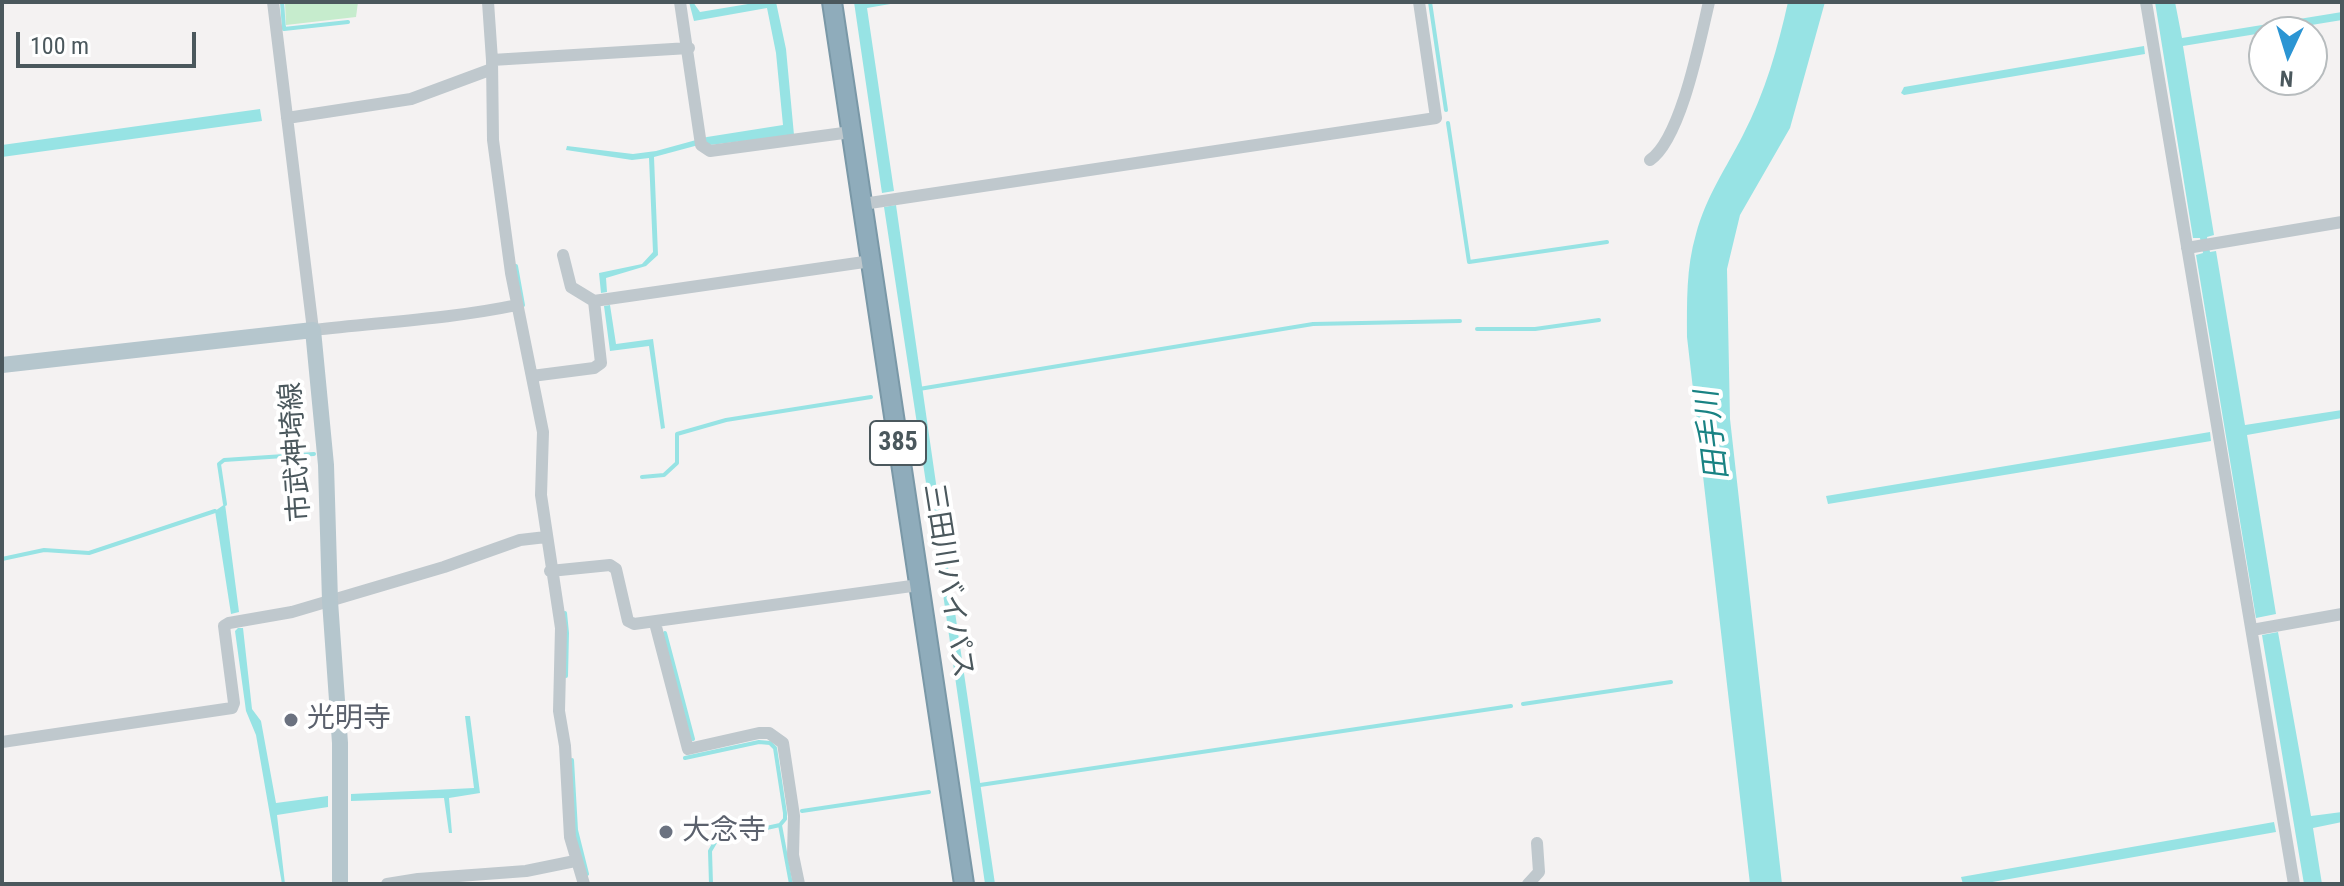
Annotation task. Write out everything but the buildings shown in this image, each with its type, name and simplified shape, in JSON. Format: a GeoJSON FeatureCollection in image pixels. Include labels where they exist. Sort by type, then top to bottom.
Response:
{"type":"FeatureCollection","features":[{"type":"Feature","properties":{"kind":"highway","name":"三田川バイパス"},"geometry":{"type":"LineString","coordinates":[[832,2],[964,884]]}},
{"type":"Feature","properties":{"kind":"main road"},"geometry":{"type":"LineString","coordinates":[[2,365],[313,330]]}},
{"type":"Feature","properties":{"kind":"main road","name":"市武神埼線"},"geometry":{"type":"LineString","coordinates":[[313,330],[326,465],[330,601],[340,743],[340,884]]}},
{"type":"Feature","properties":{"kind":"street"},"geometry":{"type":"LineString","coordinates":[[273,2],[313,330],[428,316],[474,314],[517,305]]}},
{"type":"Feature","properties":{"kind":"street"},"geometry":{"type":"LineString","coordinates":[[488,2],[495,63],[493,140],[517,305],[537,375],[543,432],[541,495],[546,537],[556,571],[561,628],[559,711],[565,746],[570,837],[584,884]]}},
{"type":"Feature","properties":{"kind":"street"},"geometry":{"type":"LineString","coordinates":[[680,2],[700,141],[710,151],[851,132]]}},
{"type":"Feature","properties":{"kind":"street"},"geometry":{"type":"LineString","coordinates":[[863,204],[1436,118],[1419,2]]}},
{"type":"Feature","properties":{"kind":"street"},"geometry":{"type":"LineString","coordinates":[[1650,160],[1659,154],[1671,131],[1694,67],[1709,2]]}},
{"type":"Feature","properties":{"kind":"street"},"geometry":{"type":"LineString","coordinates":[[2146,2],[2199,246],[2252,630],[2294,884]]}},
{"type":"Feature","properties":{"kind":"street"},"geometry":{"type":"LineString","coordinates":[[287,118],[411,99],[495,63],[689,48]]}},
{"type":"Feature","properties":{"kind":"street"},"geometry":{"type":"LineString","coordinates":[[2199,246],[2342,222]]}},
{"type":"Feature","properties":{"kind":"street"},"geometry":{"type":"LineString","coordinates":[[563,255],[571,287],[594,301],[871,261]]}},
{"type":"Feature","properties":{"kind":"street"},"geometry":{"type":"LineString","coordinates":[[537,375],[594,368],[601,363],[594,301]]}},
{"type":"Feature","properties":{"kind":"street"},"geometry":{"type":"LineString","coordinates":[[2,742],[232,708],[234,703],[224,626],[229,623],[292,612],[444,567],[511,542],[546,537]]}},
{"type":"Feature","properties":{"kind":"street"},"geometry":{"type":"LineString","coordinates":[[556,571],[610,565],[616,569],[628,621],[634,624],[919,585]]}},
{"type":"Feature","properties":{"kind":"street"},"geometry":{"type":"LineString","coordinates":[[2252,630],[2342,614]]}},
{"type":"Feature","properties":{"kind":"street"},"geometry":{"type":"LineString","coordinates":[[655,623],[688,749],[759,733],[769,733],[783,743],[794,816],[793,855],[799,884]]}},
{"type":"Feature","properties":{"kind":"street"},"geometry":{"type":"LineString","coordinates":[[1528,884],[1539,872],[1537,843]]}},
{"type":"Feature","properties":{"kind":"street"},"geometry":{"type":"LineString","coordinates":[[387,884],[526,871],[575,861]]}},
{"type":"Feature","properties":{"kind":"green space"},"geometry":{"type":"Polygon","coordinates":[[[285,2],[358,2],[356,17],[286,25],[285,2]]]}},
{"type":"Feature","properties":{"kind":"water"},"geometry":{"type":"Polygon","coordinates":[[[689,2],[693,2],[700,12],[776,2],[786,49],[794,135],[706,143],[654,157],[658,255],[646,266],[606,278],[607,292],[601,293],[599,273],[642,264],[653,252],[649,158],[632,160],[566,150],[567,146],[633,154],[707,137],[783,125],[776,53],[767,8],[694,21],[689,2]]]}},
{"type":"Feature","properties":{"kind":"water"},"geometry":{"type":"Polygon","coordinates":[[[854,2],[902,2],[867,8],[894,191],[882,193],[854,2]]]}},
{"type":"Feature","properties":{"kind":"water","name":"田手川"},"geometry":{"type":"Polygon","coordinates":[[[1788,2],[1825,2],[1790,128],[1740,215],[1727,269],[1730,419],[1782,884],[1750,884],[1687,337],[1688,285],[1690,260],[1700,220],[1758,103],[1788,2]]]}},
{"type":"Feature","properties":{"kind":"water"},"geometry":{"type":"Polygon","coordinates":[[[2155,2],[2175,2],[2182,38],[2248,27],[2248,35],[2183,46],[2214,235],[2207,237],[2210,252],[2216,251],[2245,425],[2342,410],[2342,418],[2247,435],[2276,614],[2256,618],[2196,255],[2203,253],[2200,238],[2193,238],[2155,2]]]}},
{"type":"Feature","properties":{"kind":"water"},"geometry":{"type":"Polygon","coordinates":[[[2342,12],[2342,20],[2328,22],[2328,16],[2317,16],[2342,12]]]}},
{"type":"Feature","properties":{"kind":"water"},"geometry":{"type":"Polygon","coordinates":[[[2144,46],[2145,54],[1904,95],[1901,93],[1904,87],[2144,46]]]}},
{"type":"Feature","properties":{"kind":"water"},"geometry":{"type":"Polygon","coordinates":[[[260,109],[262,121],[2,157],[2,145],[260,109]]]}},
{"type":"Feature","properties":{"kind":"water"},"geometry":{"type":"Polygon","coordinates":[[[896,205],[949,574],[940,575],[884,207],[896,205]]]}},
{"type":"Feature","properties":{"kind":"water"},"geometry":{"type":"Polygon","coordinates":[[[610,305],[616,344],[653,339],[665,428],[661,429],[649,346],[610,351],[604,306],[610,305]]]}},
{"type":"Feature","properties":{"kind":"water"},"geometry":{"type":"Polygon","coordinates":[[[2210,432],[2211,441],[1828,504],[1826,496],[2210,432]]]}},
{"type":"Feature","properties":{"kind":"water"},"geometry":{"type":"Polygon","coordinates":[[[225,504],[239,612],[231,614],[215,511],[225,504]]]}},
{"type":"Feature","properties":{"kind":"water"},"geometry":{"type":"Polygon","coordinates":[[[951,585],[995,884],[985,884],[942,587],[951,585]]]}},
{"type":"Feature","properties":{"kind":"water"},"geometry":{"type":"Polygon","coordinates":[[[243,628],[252,709],[261,721],[276,803],[328,796],[328,807],[277,815],[285,884],[282,884],[256,735],[246,711],[235,631],[243,628]]]}},
{"type":"Feature","properties":{"kind":"water"},"geometry":{"type":"Polygon","coordinates":[[[2278,632],[2311,816],[2342,812],[2342,822],[2313,828],[2322,884],[2304,884],[2262,635],[2278,632]]]}},
{"type":"Feature","properties":{"kind":"water"},"geometry":{"type":"Polygon","coordinates":[[[465,716],[470,716],[480,793],[449,798],[452,833],[449,833],[444,798],[351,801],[351,794],[474,788],[465,716]]]}},
{"type":"Feature","properties":{"kind":"water"},"geometry":{"type":"Polygon","coordinates":[[[2274,822],[2276,832],[1981,884],[1963,884],[1961,877],[2274,822]]]}},
{"type":"Feature","properties":{"kind":"waterway"},"geometry":{"type":"LineString","coordinates":[[282,2],[284,29],[348,22]]}},
{"type":"Feature","properties":{"kind":"waterway"},"geometry":{"type":"LineString","coordinates":[[1430,2],[1446,110]]}},
{"type":"Feature","properties":{"kind":"waterway"},"geometry":{"type":"LineString","coordinates":[[1448,123],[1469,262],[1607,242]]}},
{"type":"Feature","properties":{"kind":"waterway"},"geometry":{"type":"LineString","coordinates":[[516,266],[523,305]]}},
{"type":"Feature","properties":{"kind":"waterway"},"geometry":{"type":"LineString","coordinates":[[1477,329],[1535,329],[1599,320]]}},
{"type":"Feature","properties":{"kind":"waterway"},"geometry":{"type":"LineString","coordinates":[[919,389],[1313,324],[1460,321]]}},
{"type":"Feature","properties":{"kind":"waterway"},"geometry":{"type":"LineString","coordinates":[[642,477],[664,475],[677,463],[677,434],[726,420],[871,397]]}},
{"type":"Feature","properties":{"kind":"waterway"},"geometry":{"type":"LineString","coordinates":[[225,504],[219,464],[224,460],[314,454]]}},
{"type":"Feature","properties":{"kind":"waterway"},"geometry":{"type":"LineString","coordinates":[[2,559],[44,550],[89,553],[215,511]]}},
{"type":"Feature","properties":{"kind":"waterway"},"geometry":{"type":"LineString","coordinates":[[565,613],[566,676]]}},
{"type":"Feature","properties":{"kind":"waterway"},"geometry":{"type":"LineString","coordinates":[[665,633],[693,739]]}},
{"type":"Feature","properties":{"kind":"waterway"},"geometry":{"type":"LineString","coordinates":[[1523,704],[1671,682]]}},
{"type":"Feature","properties":{"kind":"waterway"},"geometry":{"type":"LineString","coordinates":[[980,785],[1511,706]]}},
{"type":"Feature","properties":{"kind":"waterway"},"geometry":{"type":"LineString","coordinates":[[685,758],[759,742],[770,743],[775,748],[785,813],[780,825],[791,884]]}},
{"type":"Feature","properties":{"kind":"waterway"},"geometry":{"type":"LineString","coordinates":[[572,760],[576,830],[587,874]]}},
{"type":"Feature","properties":{"kind":"waterway"},"geometry":{"type":"LineString","coordinates":[[802,811],[929,792]]}},
{"type":"Feature","properties":{"kind":"waterway"},"geometry":{"type":"LineString","coordinates":[[711,884],[710,851],[717,839],[780,825]]}},
{"type":"Feature","properties":{"kind":"place","name":"光明寺"},"geometry":{"type":"Point","coordinates":[291,720]}},
{"type":"Feature","properties":{"kind":"place","name":"大念寺"},"geometry":{"type":"Point","coordinates":[666,832]}}]}
